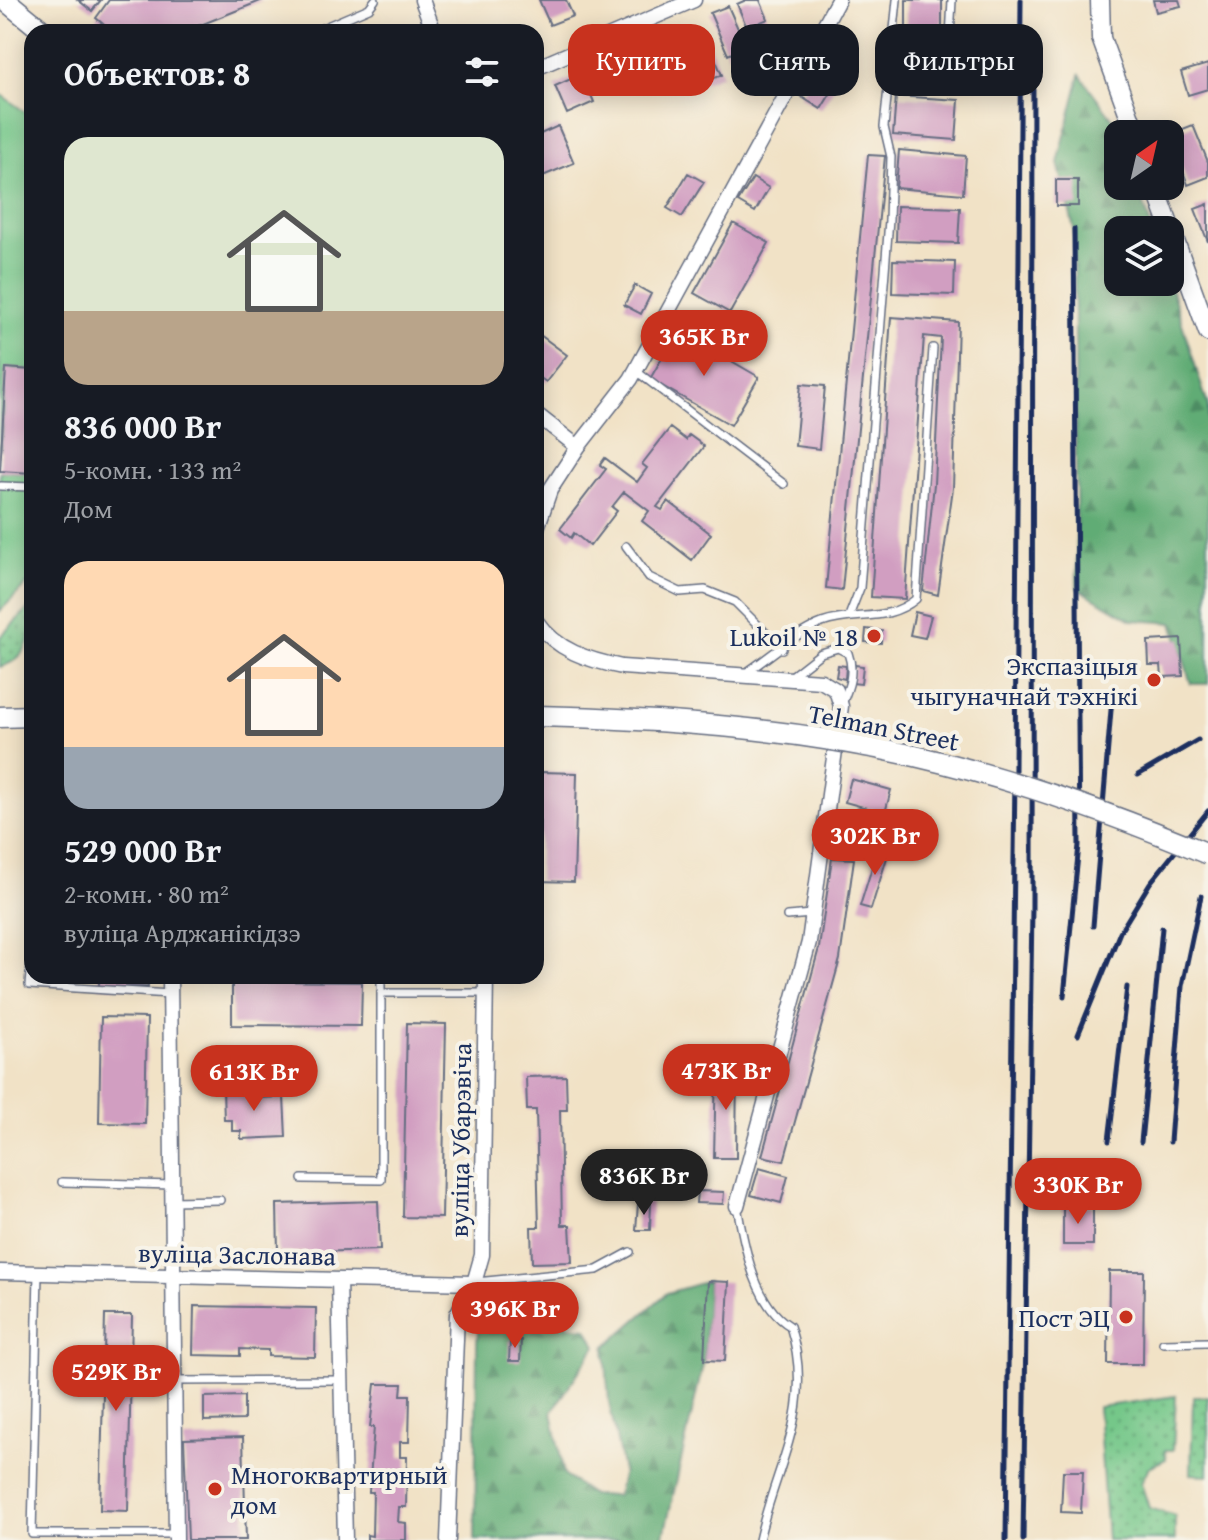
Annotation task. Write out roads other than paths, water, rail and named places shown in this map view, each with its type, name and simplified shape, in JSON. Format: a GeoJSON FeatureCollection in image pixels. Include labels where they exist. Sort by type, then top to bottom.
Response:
{"type":"FeatureCollection","features":[{"type":"Feature","properties":{"kind":"main road"},"geometry":{"type":"LineString","coordinates":[[5,0],[34,24]]}},
{"type":"Feature","properties":{"kind":"main road"},"geometry":{"type":"LineString","coordinates":[[0,717],[24,716]]}},
{"type":"Feature","properties":{"kind":"main road","name":"Telman Street"},"geometry":{"type":"LineString","coordinates":[[544,716],[660,719],[792,735],[915,756],[1135,823],[1208,854]]}},
{"type":"Feature","properties":{"kind":"street"},"geometry":{"type":"LineString","coordinates":[[422,0],[431,24]]}},
{"type":"Feature","properties":{"kind":"street"},"geometry":{"type":"LineString","coordinates":[[544,65],[694,0]]}},
{"type":"Feature","properties":{"kind":"street"},"geometry":{"type":"LineString","coordinates":[[544,508],[550,490],[578,447],[636,371],[838,0]]}},
{"type":"Feature","properties":{"kind":"street"},"geometry":{"type":"LineString","coordinates":[[1100,0],[1101,38],[1131,120]]}},
{"type":"Feature","properties":{"kind":"street"},"geometry":{"type":"LineString","coordinates":[[1161,200],[1201,289],[1208,332]]}},
{"type":"Feature","properties":{"kind":"street"},"geometry":{"type":"LineString","coordinates":[[544,420],[578,447]]}},
{"type":"Feature","properties":{"kind":"street"},"geometry":{"type":"LineString","coordinates":[[544,628],[570,652],[597,661],[821,681],[836,690],[841,706],[814,914],[737,1206]]}},
{"type":"Feature","properties":{"kind":"street"},"geometry":{"type":"LineString","coordinates":[[170,984],[176,1537]]}},
{"type":"Feature","properties":{"kind":"street","name":"вуліца Убарэвіча"},"geometry":{"type":"LineString","coordinates":[[448,1540],[457,1314],[474,1283],[482,1255],[486,984]]}},
{"type":"Feature","properties":{"kind":"street","name":"вуліца Заслонава"},"geometry":{"type":"LineString","coordinates":[[0,1272],[474,1283]]}},
{"type":"Feature","properties":{"kind":"street"},"geometry":{"type":"LineString","coordinates":[[339,1280],[345,1540]]}},
{"type":"Feature","properties":{"kind":"lane"},"geometry":{"type":"LineString","coordinates":[[332,24],[369,8],[375,0]]}},
{"type":"Feature","properties":{"kind":"lane"},"geometry":{"type":"LineString","coordinates":[[894,24],[897,0]]}},
{"type":"Feature","properties":{"kind":"lane"},"geometry":{"type":"LineString","coordinates":[[951,24],[952,0]]}},
{"type":"Feature","properties":{"kind":"lane"},"geometry":{"type":"LineString","coordinates":[[849,616],[860,588],[889,220],[891,157],[884,127],[886,96]]}},
{"type":"Feature","properties":{"kind":"lane"},"geometry":{"type":"LineString","coordinates":[[742,675],[819,624],[849,616],[883,617],[902,610],[916,599],[933,348]]}},
{"type":"Feature","properties":{"kind":"lane"},"geometry":{"type":"LineString","coordinates":[[636,371],[784,484]]}},
{"type":"Feature","properties":{"kind":"lane"},"geometry":{"type":"LineString","coordinates":[[1,486],[24,487]]}},
{"type":"Feature","properties":{"kind":"lane"},"geometry":{"type":"LineString","coordinates":[[626,546],[649,577],[680,592],[705,590],[735,602],[782,649]]}},
{"type":"Feature","properties":{"kind":"lane"},"geometry":{"type":"LineString","coordinates":[[789,679],[821,653],[838,648],[848,653],[851,682],[841,706]]}},
{"type":"Feature","properties":{"kind":"lane"},"geometry":{"type":"LineString","coordinates":[[787,916],[814,914]]}},
{"type":"Feature","properties":{"kind":"lane"},"geometry":{"type":"LineString","coordinates":[[29,984],[170,994]]}},
{"type":"Feature","properties":{"kind":"lane"},"geometry":{"type":"LineString","coordinates":[[302,1179],[381,1180],[381,984]]}},
{"type":"Feature","properties":{"kind":"lane"},"geometry":{"type":"LineString","coordinates":[[381,993],[486,993]]}},
{"type":"Feature","properties":{"kind":"lane"},"geometry":{"type":"LineString","coordinates":[[62,1182],[172,1185]]}},
{"type":"Feature","properties":{"kind":"lane"},"geometry":{"type":"LineString","coordinates":[[172,1201],[220,1200]]}},
{"type":"Feature","properties":{"kind":"lane"},"geometry":{"type":"LineString","coordinates":[[737,1206],[748,1263],[779,1319],[790,1326],[800,1357],[799,1398],[759,1540]]}},
{"type":"Feature","properties":{"kind":"lane"},"geometry":{"type":"LineString","coordinates":[[474,1283],[597,1270],[630,1252]]}},
{"type":"Feature","properties":{"kind":"lane"},"geometry":{"type":"LineString","coordinates":[[38,1273],[32,1534],[176,1537]]}},
{"type":"Feature","properties":{"kind":"lane"},"geometry":{"type":"LineString","coordinates":[[1163,1343],[1208,1342]]}},
{"type":"Feature","properties":{"kind":"lane"},"geometry":{"type":"LineString","coordinates":[[174,1381],[342,1380]]}},
{"type":"Feature","properties":{"kind":"railway"},"geometry":{"type":"LineString","coordinates":[[1006,1540],[1021,0]]}},
{"type":"Feature","properties":{"kind":"railway"},"geometry":{"type":"LineString","coordinates":[[1023,1540],[1032,907],[1033,96]]}},
{"type":"Feature","properties":{"kind":"railway"},"geometry":{"type":"LineString","coordinates":[[1064,996],[1079,845],[1074,229]]}},
{"type":"Feature","properties":{"kind":"railway"},"geometry":{"type":"LineString","coordinates":[[1093,926],[1112,698]]}},
{"type":"Feature","properties":{"kind":"railway"},"geometry":{"type":"LineString","coordinates":[[1138,775],[1198,740]]}},
{"type":"Feature","properties":{"kind":"railway"},"geometry":{"type":"LineString","coordinates":[[1078,1035],[1120,932],[1150,883],[1208,811]]}},
{"type":"Feature","properties":{"kind":"railway"},"geometry":{"type":"LineString","coordinates":[[1170,1142],[1182,986],[1201,896]]}},
{"type":"Feature","properties":{"kind":"railway"},"geometry":{"type":"LineString","coordinates":[[1141,1142],[1162,928]]}},
{"type":"Feature","properties":{"kind":"railway"},"geometry":{"type":"LineString","coordinates":[[1109,1141],[1127,987]]}},
{"type":"Feature","properties":{"kind":"place","name":"Lukoil № 18"},"geometry":{"type":"Point","coordinates":[874,636]}},
{"type":"Feature","properties":{"kind":"place","name":"Экспазіцыя чыгуначнай тэхнікі"},"geometry":{"type":"Point","coordinates":[1154,680]}},
{"type":"Feature","properties":{"kind":"place","name":"Пост ЭЦ"},"geometry":{"type":"Point","coordinates":[1126,1317]}},
{"type":"Feature","properties":{"kind":"place","name":"Многоквартирный дом"},"geometry":{"type":"Point","coordinates":[215,1489]}}]}
